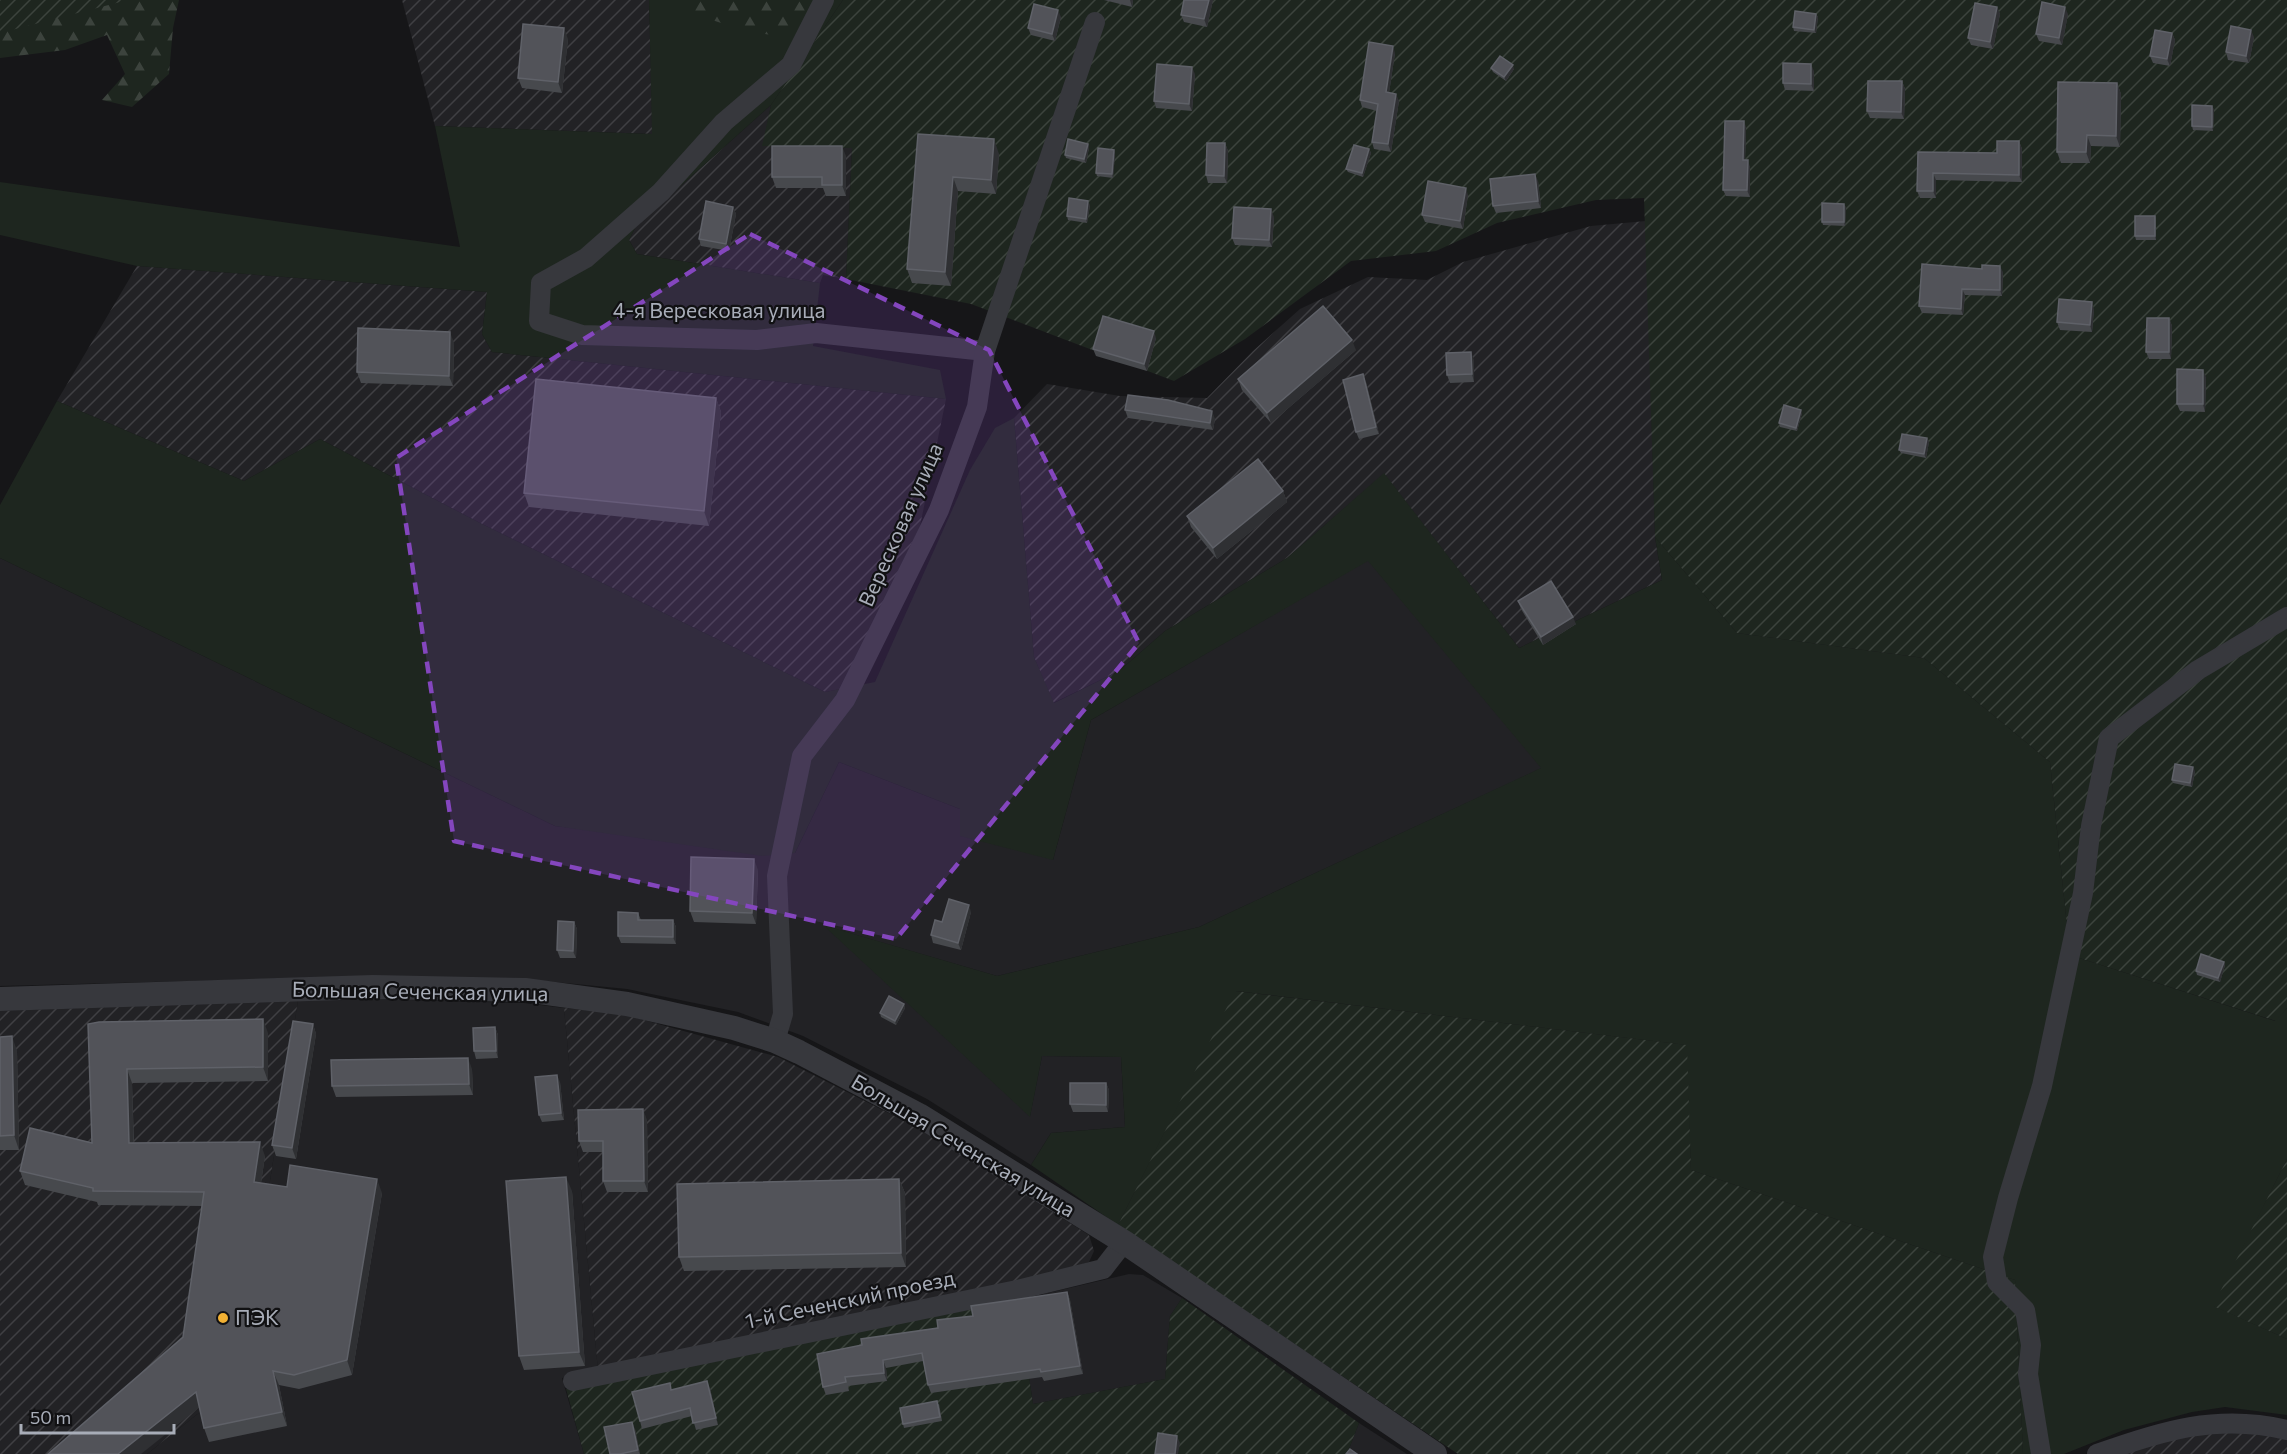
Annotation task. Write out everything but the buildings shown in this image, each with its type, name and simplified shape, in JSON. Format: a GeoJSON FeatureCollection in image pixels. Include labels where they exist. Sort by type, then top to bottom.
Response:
{"type":"FeatureCollection","features":[{"type":"Feature","properties":{"kind":"street","name":"4-я Вересковая улица"},"geometry":{"type":"LineString","coordinates":[[824,0],[791,65],[724,122],[661,192],[586,258],[541,283],[539,321],[582,335],[757,340],[816,333],[985,351]]}},
{"type":"Feature","properties":{"kind":"street","name":"Вересковая улица"},"geometry":{"type":"LineString","coordinates":[[775,1041],[783,1014],[777,876],[802,756],[845,700],[939,510],[977,407],[985,351],[1095,22]]}},
{"type":"Feature","properties":{"kind":"street"},"geometry":{"type":"LineString","coordinates":[[2041,1454],[2028,1374],[2031,1345],[2025,1310],[1997,1282],[1993,1257],[2008,1198],[2042,1086],[2083,893],[2091,826],[2109,738],[2198,670],[2287,616]]}},
{"type":"Feature","properties":{"kind":"street","name":"Большая Сеченская улица"},"geometry":{"type":"LineString","coordinates":[[0,999],[373,987],[525,990],[627,1004],[734,1028],[775,1041],[919,1115],[1124,1242],[1435,1454]]}},
{"type":"Feature","properties":{"kind":"street","name":"1-й Сеченский проезд"},"geometry":{"type":"LineString","coordinates":[[573,1381],[1017,1290],[1103,1269],[1124,1242]]}},
{"type":"Feature","properties":{"kind":"street"},"geometry":{"type":"LineString","coordinates":[[2097,1454],[2163,1431],[2196,1425],[2229,1422],[2287,1430]]}},
{"type":"Feature","properties":{"kind":"highlighted area"},"geometry":{"type":"Polygon","coordinates":[[[750,234],[989,350],[1139,643],[896,939],[454,841],[396,458],[750,234]]]}},
{"type":"Feature","properties":{"kind":"shaded area"},"geometry":{"type":"Polygon","coordinates":[[[402,0],[649,0],[653,134],[435,126],[402,0]]]}},
{"type":"Feature","properties":{"kind":"shaded area"},"geometry":{"type":"Polygon","coordinates":[[[771,105],[763,145],[852,148],[846,279],[823,275],[820,283],[637,254],[629,240],[636,226],[771,105]]]}},
{"type":"Feature","properties":{"kind":"shaded area"},"geometry":{"type":"Polygon","coordinates":[[[1646,221],[1655,537],[1662,580],[1519,648],[1384,474],[1287,558],[1165,631],[1119,671],[1053,703],[1034,657],[1014,418],[1047,384],[1120,396],[1207,398],[1253,351],[1300,309],[1368,277],[1427,280],[1463,262],[1591,226],[1646,221]]]}},
{"type":"Feature","properties":{"kind":"shaded area"},"geometry":{"type":"Polygon","coordinates":[[[137,266],[487,292],[482,334],[492,352],[946,399],[920,526],[841,689],[825,692],[480,523],[320,439],[244,481],[57,401],[137,266]]]}},
{"type":"Feature","properties":{"kind":"shaded area"},"geometry":{"type":"Polygon","coordinates":[[[0,558],[555,826],[795,853],[839,762],[960,809],[1053,860],[1091,720],[1368,560],[1542,768],[1199,927],[997,976],[825,926],[1030,1116],[1042,1056],[1121,1057],[1125,1127],[1051,1133],[1031,1165],[927,1099],[803,1036],[738,1012],[627,989],[534,980],[375,976],[0,986],[0,558]]]}},
{"type":"Feature","properties":{"kind":"shaded area"},"geometry":{"type":"Polygon","coordinates":[[[373,999],[524,1003],[564,1008],[598,1370],[562,1378],[584,1454],[147,1454],[239,1381],[298,1000],[373,999]]]}},
{"type":"Feature","properties":{"kind":"shaded area"},"geometry":{"type":"Polygon","coordinates":[[[298,1000],[239,1381],[147,1454],[0,1454],[0,1011],[298,1000]]]}},
{"type":"Feature","properties":{"kind":"shaded area"},"geometry":{"type":"Polygon","coordinates":[[[564,1008],[622,1014],[778,1057],[918,1128],[1089,1235],[1094,1251],[1089,1262],[1018,1285],[598,1370],[564,1008]]]}},
{"type":"Feature","properties":{"kind":"shaded area"},"geometry":{"type":"Polygon","coordinates":[[[1129,1274],[1143,1275],[1182,1298],[1170,1316],[1165,1379],[1033,1404],[1018,1300],[1129,1274]]]}},
{"type":"Feature","properties":{"kind":"shaded area"},"geometry":{"type":"Polygon","coordinates":[[[1359,1423],[1407,1454],[1347,1454],[1359,1423]]]}},
{"type":"Feature","properties":{"kind":"shaded area"},"geometry":{"type":"Polygon","coordinates":[[[2287,1430],[2287,1454],[2097,1454],[2163,1431],[2287,1430]]]}},
{"type":"Feature","properties":{"kind":"green space"},"geometry":{"type":"Polygon","coordinates":[[[0,0],[179,0],[173,28],[169,74],[132,107],[102,100],[125,74],[107,35],[65,50],[0,58],[0,0]]]}},
{"type":"Feature","properties":{"kind":"green space"},"geometry":{"type":"Polygon","coordinates":[[[0,0],[128,0],[0,33],[0,0]]]}},
{"type":"Feature","properties":{"kind":"green space"},"geometry":{"type":"Polygon","coordinates":[[[649,0],[843,0],[771,105],[636,226],[629,240],[637,254],[820,283],[813,346],[940,370],[946,399],[492,352],[482,334],[487,292],[137,266],[0,235],[0,182],[460,247],[435,126],[652,134],[649,0]]]}},
{"type":"Feature","properties":{"kind":"green space"},"geometry":{"type":"Polygon","coordinates":[[[684,0],[834,0],[811,35],[780,36],[750,31],[692,13],[684,0]]]}},
{"type":"Feature","properties":{"kind":"green space"},"geometry":{"type":"Polygon","coordinates":[[[843,0],[2287,0],[2287,1008],[2276,1021],[2070,955],[2050,762],[1924,658],[1737,633],[1655,537],[1644,198],[1596,200],[1497,223],[1436,251],[1351,261],[1245,339],[1174,381],[971,304],[846,279],[852,148],[762,146],[771,105],[843,0]]]}},
{"type":"Feature","properties":{"kind":"green space"},"geometry":{"type":"Polygon","coordinates":[[[57,401],[244,481],[320,439],[480,523],[825,692],[875,682],[970,470],[995,428],[1014,418],[1034,657],[1054,703],[1119,671],[1165,631],[1287,558],[1384,473],[1519,648],[1662,580],[1655,537],[1737,633],[1924,658],[2050,762],[2070,955],[2275,1021],[2287,1008],[2287,1159],[2214,1306],[2287,1339],[2287,1415],[2225,1407],[2192,1412],[2124,1430],[2064,1454],[2023,1454],[2015,1280],[1691,1170],[1686,1045],[1236,991],[1118,1225],[1031,1165],[1051,1133],[1125,1127],[1121,1057],[1042,1056],[1030,1117],[823,925],[997,976],[1199,927],[1541,768],[1368,561],[1091,720],[1053,860],[960,836],[960,809],[839,762],[795,853],[762,856],[555,826],[0,558],[0,505],[57,401]]]}},
{"type":"Feature","properties":{"kind":"green space"},"geometry":{"type":"Polygon","coordinates":[[[1235,991],[1687,1045],[1691,1170],[2015,1280],[2023,1454],[1458,1454],[1118,1225],[1235,991]]]}},
{"type":"Feature","properties":{"kind":"green space"},"geometry":{"type":"Polygon","coordinates":[[[2287,1159],[2287,1339],[2213,1306],[2287,1159]]]}},
{"type":"Feature","properties":{"kind":"green space"},"geometry":{"type":"Polygon","coordinates":[[[1182,1298],[1359,1423],[1347,1454],[584,1454],[566,1389],[1018,1300],[1033,1404],[1165,1379],[1170,1316],[1182,1298]]]}},
{"type":"Feature","properties":{"kind":"place","name":"ПЭК"},"geometry":{"type":"Point","coordinates":[223,1318]}}]}
